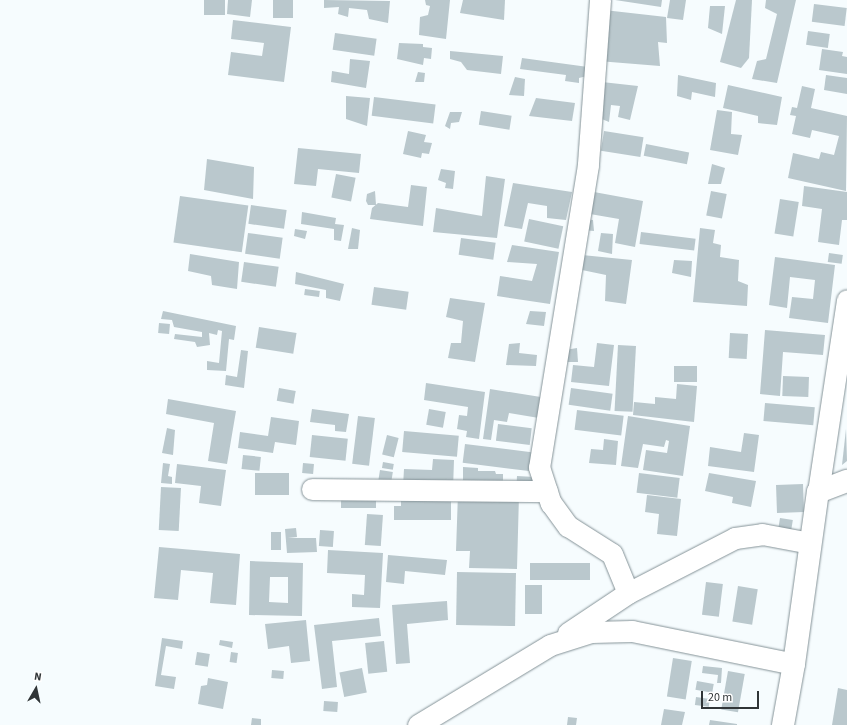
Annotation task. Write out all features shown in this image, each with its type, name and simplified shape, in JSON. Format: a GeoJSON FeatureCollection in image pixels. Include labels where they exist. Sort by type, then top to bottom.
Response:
{"type":"FeatureCollection","features":[{"type":"Feature","properties":{"kind":"street"},"geometry":{"type":"LineString","coordinates":[[600,0],[588,165],[539,467],[551,503],[568,526],[612,554],[628,593]]}},
{"type":"Feature","properties":{"kind":"street"},"geometry":{"type":"LineString","coordinates":[[783,725],[794,664],[810,543],[847,300]]}},
{"type":"Feature","properties":{"kind":"street"},"geometry":{"type":"LineString","coordinates":[[818,492],[847,481]]}},
{"type":"Feature","properties":{"kind":"street"},"geometry":{"type":"LineString","coordinates":[[312,489],[547,491]]}},
{"type":"Feature","properties":{"kind":"street"},"geometry":{"type":"LineString","coordinates":[[418,725],[550,645],[628,593],[735,538],[762,534],[810,543]]}},
{"type":"Feature","properties":{"kind":"street"},"geometry":{"type":"LineString","coordinates":[[550,645],[591,632],[632,631],[794,664]]}},
{"type":"Feature","properties":{"kind":"building"},"geometry":{"type":"Polygon","coordinates":[[[204,0],[225,0],[225,15],[204,15],[204,0]]]}},
{"type":"Feature","properties":{"kind":"building"},"geometry":{"type":"Polygon","coordinates":[[[228,0],[252,0],[250,17],[227,14],[228,0]]]}},
{"type":"Feature","properties":{"kind":"building"},"geometry":{"type":"Polygon","coordinates":[[[273,0],[293,0],[293,18],[273,18],[273,0]]]}},
{"type":"Feature","properties":{"kind":"building"},"geometry":{"type":"Polygon","coordinates":[[[324,0],[390,1],[388,23],[369,19],[367,10],[349,8],[348,17],[338,14],[339,7],[324,8],[324,0]]]}},
{"type":"Feature","properties":{"kind":"building"},"geometry":{"type":"Polygon","coordinates":[[[425,0],[450,0],[446,39],[419,35],[420,17],[428,15],[430,6],[426,5],[425,0]]]}},
{"type":"Feature","properties":{"kind":"building"},"geometry":{"type":"Polygon","coordinates":[[[463,0],[505,0],[504,20],[460,13],[463,0]]]}},
{"type":"Feature","properties":{"kind":"building"},"geometry":{"type":"Polygon","coordinates":[[[615,0],[662,0],[661,7],[615,0]]]}},
{"type":"Feature","properties":{"kind":"building"},"geometry":{"type":"Polygon","coordinates":[[[670,0],[686,0],[683,20],[667,18],[670,0]]]}},
{"type":"Feature","properties":{"kind":"building"},"geometry":{"type":"Polygon","coordinates":[[[736,0],[752,0],[749,58],[741,68],[720,62],[736,0]]]}},
{"type":"Feature","properties":{"kind":"building"},"geometry":{"type":"Polygon","coordinates":[[[766,0],[796,0],[777,83],[752,79],[757,61],[766,59],[777,14],[765,8],[766,0]]]}},
{"type":"Feature","properties":{"kind":"building"},"geometry":{"type":"Polygon","coordinates":[[[814,4],[847,8],[845,26],[812,22],[814,4]]]}},
{"type":"Feature","properties":{"kind":"building"},"geometry":{"type":"Polygon","coordinates":[[[710,6],[725,6],[722,34],[708,28],[710,6]]]}},
{"type":"Feature","properties":{"kind":"building"},"geometry":{"type":"Polygon","coordinates":[[[604,10],[666,17],[667,43],[658,42],[660,66],[598,61],[604,10]]]}},
{"type":"Feature","properties":{"kind":"building"},"geometry":{"type":"Polygon","coordinates":[[[233,20],[291,27],[284,82],[228,75],[231,52],[262,56],[264,43],[231,39],[233,20]]]}},
{"type":"Feature","properties":{"kind":"building"},"geometry":{"type":"Polygon","coordinates":[[[808,31],[830,34],[828,48],[806,45],[808,31]]]}},
{"type":"Feature","properties":{"kind":"building"},"geometry":{"type":"Polygon","coordinates":[[[335,33],[377,39],[374,56],[333,50],[335,33]]]}},
{"type":"Feature","properties":{"kind":"building"},"geometry":{"type":"Polygon","coordinates":[[[399,43],[423,44],[423,47],[432,48],[431,59],[424,58],[423,65],[397,59],[399,43]]]}},
{"type":"Feature","properties":{"kind":"building"},"geometry":{"type":"Polygon","coordinates":[[[822,49],[843,52],[842,56],[847,57],[847,74],[819,70],[822,49]]]}},
{"type":"Feature","properties":{"kind":"building"},"geometry":{"type":"Polygon","coordinates":[[[450,51],[503,56],[501,74],[467,70],[461,62],[450,59],[450,51]]]}},
{"type":"Feature","properties":{"kind":"building"},"geometry":{"type":"Polygon","coordinates":[[[522,58],[588,67],[587,76],[579,78],[579,83],[565,81],[566,75],[520,69],[522,58]]]}},
{"type":"Feature","properties":{"kind":"building"},"geometry":{"type":"Polygon","coordinates":[[[350,59],[370,61],[366,88],[331,82],[332,71],[349,74],[350,59]]]}},
{"type":"Feature","properties":{"kind":"building"},"geometry":{"type":"Polygon","coordinates":[[[418,72],[425,73],[424,82],[415,82],[418,72]]]}},
{"type":"Feature","properties":{"kind":"building"},"geometry":{"type":"Polygon","coordinates":[[[678,75],[716,83],[715,97],[692,92],[691,100],[677,96],[678,75]]]}},
{"type":"Feature","properties":{"kind":"building"},"geometry":{"type":"Polygon","coordinates":[[[826,75],[847,78],[847,94],[824,90],[826,75]]]}},
{"type":"Feature","properties":{"kind":"building"},"geometry":{"type":"Polygon","coordinates":[[[515,77],[525,79],[524,96],[509,95],[515,77]]]}},
{"type":"Feature","properties":{"kind":"building"},"geometry":{"type":"Polygon","coordinates":[[[602,82],[638,86],[630,120],[618,117],[620,106],[611,105],[609,122],[597,117],[602,82]]]}},
{"type":"Feature","properties":{"kind":"building"},"geometry":{"type":"Polygon","coordinates":[[[728,85],[782,97],[777,125],[758,123],[758,116],[723,108],[728,85]]]}},
{"type":"Feature","properties":{"kind":"building"},"geometry":{"type":"Polygon","coordinates":[[[802,86],[815,89],[811,108],[847,116],[846,191],[788,178],[793,153],[819,159],[821,152],[834,155],[839,136],[812,130],[810,138],[792,134],[796,116],[790,115],[792,107],[797,108],[802,86]]]}},
{"type":"Feature","properties":{"kind":"building"},"geometry":{"type":"Polygon","coordinates":[[[346,96],[370,98],[367,126],[346,119],[346,96]]]}},
{"type":"Feature","properties":{"kind":"building"},"geometry":{"type":"Polygon","coordinates":[[[374,97],[436,105],[433,123],[372,116],[374,97]]]}},
{"type":"Feature","properties":{"kind":"building"},"geometry":{"type":"Polygon","coordinates":[[[536,98],[575,103],[572,121],[529,116],[536,98]]]}},
{"type":"Feature","properties":{"kind":"building"},"geometry":{"type":"Polygon","coordinates":[[[717,110],[732,112],[731,134],[742,135],[738,155],[710,150],[717,110]]]}},
{"type":"Feature","properties":{"kind":"building"},"geometry":{"type":"Polygon","coordinates":[[[481,111],[512,116],[509,130],[479,125],[481,111]]]}},
{"type":"Feature","properties":{"kind":"building"},"geometry":{"type":"Polygon","coordinates":[[[450,112],[462,112],[459,122],[451,123],[450,129],[445,126],[450,112]]]}},
{"type":"Feature","properties":{"kind":"building"},"geometry":{"type":"Polygon","coordinates":[[[408,131],[426,135],[424,142],[432,143],[429,154],[422,153],[421,158],[403,154],[408,131]]]}},
{"type":"Feature","properties":{"kind":"building"},"geometry":{"type":"Polygon","coordinates":[[[604,131],[644,137],[640,157],[601,151],[604,131]]]}},
{"type":"Feature","properties":{"kind":"building"},"geometry":{"type":"Polygon","coordinates":[[[646,144],[689,152],[687,164],[644,156],[646,144]]]}},
{"type":"Feature","properties":{"kind":"building"},"geometry":{"type":"Polygon","coordinates":[[[298,148],[361,154],[359,173],[318,169],[316,186],[294,184],[298,148]]]}},
{"type":"Feature","properties":{"kind":"building"},"geometry":{"type":"Polygon","coordinates":[[[207,159],[254,167],[253,199],[204,190],[207,159]]]}},
{"type":"Feature","properties":{"kind":"building"},"geometry":{"type":"Polygon","coordinates":[[[712,164],[725,168],[721,184],[708,184],[712,164]]]}},
{"type":"Feature","properties":{"kind":"building"},"geometry":{"type":"Polygon","coordinates":[[[441,169],[455,171],[453,189],[445,188],[446,183],[438,180],[441,169]]]}},
{"type":"Feature","properties":{"kind":"building"},"geometry":{"type":"Polygon","coordinates":[[[336,174],[356,178],[351,201],[331,198],[336,174]]]}},
{"type":"Feature","properties":{"kind":"building"},"geometry":{"type":"Polygon","coordinates":[[[486,176],[505,179],[497,238],[433,232],[436,208],[482,216],[486,176]]]}},
{"type":"Feature","properties":{"kind":"building"},"geometry":{"type":"Polygon","coordinates":[[[513,183],[572,192],[566,220],[547,218],[547,206],[528,203],[522,229],[504,226],[513,183]]]}},
{"type":"Feature","properties":{"kind":"building"},"geometry":{"type":"Polygon","coordinates":[[[411,185],[427,187],[423,226],[370,219],[372,208],[378,203],[408,207],[411,185]]]}},
{"type":"Feature","properties":{"kind":"building"},"geometry":{"type":"Polygon","coordinates":[[[804,186],[847,192],[847,220],[842,220],[839,245],[818,242],[822,209],[802,206],[804,186]]]}},
{"type":"Feature","properties":{"kind":"building"},"geometry":{"type":"Polygon","coordinates":[[[375,191],[376,205],[368,205],[366,201],[367,194],[375,191]]]}},
{"type":"Feature","properties":{"kind":"building"},"geometry":{"type":"Polygon","coordinates":[[[711,191],[727,194],[722,219],[706,216],[711,191]]]}},
{"type":"Feature","properties":{"kind":"building"},"geometry":{"type":"Polygon","coordinates":[[[594,192],[643,201],[635,247],[615,243],[619,219],[590,214],[594,192]]]}},
{"type":"Feature","properties":{"kind":"building"},"geometry":{"type":"Polygon","coordinates":[[[180,196],[248,206],[242,252],[173,243],[180,196]]]}},
{"type":"Feature","properties":{"kind":"building"},"geometry":{"type":"Polygon","coordinates":[[[780,199],[799,202],[793,237],[775,234],[780,199]]]}},
{"type":"Feature","properties":{"kind":"building"},"geometry":{"type":"Polygon","coordinates":[[[251,205],[287,210],[284,229],[248,224],[251,205]]]}},
{"type":"Feature","properties":{"kind":"building"},"geometry":{"type":"Polygon","coordinates":[[[302,212],[336,218],[335,224],[344,225],[341,241],[334,240],[334,229],[301,224],[302,212]]]}},
{"type":"Feature","properties":{"kind":"building"},"geometry":{"type":"Polygon","coordinates":[[[529,219],[563,226],[558,249],[524,241],[529,219]]]}},
{"type":"Feature","properties":{"kind":"building"},"geometry":{"type":"Polygon","coordinates":[[[583,219],[593,220],[594,231],[582,230],[583,219]]]}},
{"type":"Feature","properties":{"kind":"building"},"geometry":{"type":"Polygon","coordinates":[[[352,228],[360,230],[358,249],[348,249],[352,228]]]}},
{"type":"Feature","properties":{"kind":"building"},"geometry":{"type":"Polygon","coordinates":[[[700,228],[715,230],[713,243],[721,245],[720,257],[739,260],[738,281],[748,285],[747,306],[693,302],[700,228]]]}},
{"type":"Feature","properties":{"kind":"building"},"geometry":{"type":"Polygon","coordinates":[[[295,229],[307,231],[305,239],[294,236],[295,229]]]}},
{"type":"Feature","properties":{"kind":"building"},"geometry":{"type":"Polygon","coordinates":[[[641,232],[696,239],[694,251],[640,244],[641,232]]]}},
{"type":"Feature","properties":{"kind":"building"},"geometry":{"type":"Polygon","coordinates":[[[248,233],[283,238],[280,259],[245,254],[248,233]]]}},
{"type":"Feature","properties":{"kind":"building"},"geometry":{"type":"Polygon","coordinates":[[[601,233],[613,234],[612,254],[598,251],[601,233]]]}},
{"type":"Feature","properties":{"kind":"building"},"geometry":{"type":"Polygon","coordinates":[[[461,238],[496,243],[493,260],[459,255],[461,238]]]}},
{"type":"Feature","properties":{"kind":"building"},"geometry":{"type":"Polygon","coordinates":[[[512,245],[559,252],[550,304],[497,296],[500,276],[532,281],[537,264],[507,262],[512,245]]]}},
{"type":"Feature","properties":{"kind":"building"},"geometry":{"type":"Polygon","coordinates":[[[829,253],[843,255],[842,264],[828,262],[829,253]]]}},
{"type":"Feature","properties":{"kind":"building"},"geometry":{"type":"Polygon","coordinates":[[[190,254],[239,262],[237,289],[212,285],[211,276],[188,271],[190,254]]]}},
{"type":"Feature","properties":{"kind":"building"},"geometry":{"type":"Polygon","coordinates":[[[582,255],[632,260],[626,304],[605,301],[606,275],[582,270],[582,255]]]}},
{"type":"Feature","properties":{"kind":"building"},"geometry":{"type":"Polygon","coordinates":[[[775,257],[835,265],[828,323],[789,318],[792,297],[813,299],[815,280],[790,277],[787,308],[769,305],[775,257]]]}},
{"type":"Feature","properties":{"kind":"building"},"geometry":{"type":"Polygon","coordinates":[[[674,260],[692,261],[691,277],[672,273],[674,260]]]}},
{"type":"Feature","properties":{"kind":"building"},"geometry":{"type":"Polygon","coordinates":[[[244,262],[279,267],[276,287],[241,282],[244,262]]]}},
{"type":"Feature","properties":{"kind":"building"},"geometry":{"type":"Polygon","coordinates":[[[296,272],[344,284],[340,301],[326,298],[326,290],[295,284],[296,272]]]}},
{"type":"Feature","properties":{"kind":"building"},"geometry":{"type":"Polygon","coordinates":[[[374,287],[409,292],[406,310],[371,305],[374,287]]]}},
{"type":"Feature","properties":{"kind":"building"},"geometry":{"type":"Polygon","coordinates":[[[305,289],[320,291],[319,297],[304,295],[305,289]]]}},
{"type":"Feature","properties":{"kind":"building"},"geometry":{"type":"Polygon","coordinates":[[[450,298],[485,303],[475,362],[448,358],[451,343],[461,343],[463,321],[446,317],[450,298]]]}},
{"type":"Feature","properties":{"kind":"building"},"geometry":{"type":"Polygon","coordinates":[[[163,311],[236,326],[234,340],[229,339],[226,371],[207,370],[207,361],[219,363],[222,331],[218,330],[217,335],[209,333],[210,345],[197,347],[195,342],[174,339],[175,334],[202,337],[202,332],[174,327],[172,320],[161,319],[163,311]]]}},
{"type":"Feature","properties":{"kind":"building"},"geometry":{"type":"Polygon","coordinates":[[[530,311],[546,312],[544,326],[526,324],[530,311]]]}},
{"type":"Feature","properties":{"kind":"building"},"geometry":{"type":"Polygon","coordinates":[[[159,323],[170,324],[169,334],[158,333],[159,323]]]}},
{"type":"Feature","properties":{"kind":"building"},"geometry":{"type":"Polygon","coordinates":[[[259,327],[297,333],[293,354],[256,348],[259,327]]]}},
{"type":"Feature","properties":{"kind":"building"},"geometry":{"type":"Polygon","coordinates":[[[765,330],[825,335],[823,355],[783,352],[780,396],[760,394],[765,330]]]}},
{"type":"Feature","properties":{"kind":"building"},"geometry":{"type":"Polygon","coordinates":[[[730,333],[748,334],[747,359],[729,358],[730,333]]]}},
{"type":"Feature","properties":{"kind":"building"},"geometry":{"type":"Polygon","coordinates":[[[520,343],[519,353],[537,355],[536,366],[506,365],[509,344],[520,343]]]}},
{"type":"Feature","properties":{"kind":"building"},"geometry":{"type":"Polygon","coordinates":[[[597,343],[614,345],[609,386],[571,382],[573,365],[594,367],[597,343]]]}},
{"type":"Feature","properties":{"kind":"building"},"geometry":{"type":"Polygon","coordinates":[[[618,345],[636,346],[633,412],[615,411],[618,345]]]}},
{"type":"Feature","properties":{"kind":"building"},"geometry":{"type":"Polygon","coordinates":[[[577,348],[578,362],[565,362],[565,350],[577,348]]]}},
{"type":"Feature","properties":{"kind":"building"},"geometry":{"type":"Polygon","coordinates":[[[241,350],[248,351],[244,388],[225,385],[226,375],[237,377],[241,350]]]}},
{"type":"Feature","properties":{"kind":"building"},"geometry":{"type":"Polygon","coordinates":[[[674,366],[697,366],[697,382],[674,382],[674,366]]]}},
{"type":"Feature","properties":{"kind":"building"},"geometry":{"type":"Polygon","coordinates":[[[783,376],[809,377],[808,397],[782,396],[783,376]]]}},
{"type":"Feature","properties":{"kind":"building"},"geometry":{"type":"Polygon","coordinates":[[[426,383],[485,392],[479,439],[466,437],[467,431],[457,429],[459,415],[467,416],[468,407],[424,400],[426,383]]]}},
{"type":"Feature","properties":{"kind":"building"},"geometry":{"type":"Polygon","coordinates":[[[677,384],[697,386],[694,422],[633,415],[634,402],[655,404],[655,397],[676,399],[677,384]]]}},
{"type":"Feature","properties":{"kind":"building"},"geometry":{"type":"Polygon","coordinates":[[[279,388],[296,391],[293,404],[277,401],[279,388]]]}},
{"type":"Feature","properties":{"kind":"building"},"geometry":{"type":"Polygon","coordinates":[[[571,388],[613,394],[610,411],[569,405],[571,388]]]}},
{"type":"Feature","properties":{"kind":"building"},"geometry":{"type":"Polygon","coordinates":[[[490,389],[547,398],[539,418],[509,413],[507,422],[494,420],[491,440],[483,439],[490,389]]]}},
{"type":"Feature","properties":{"kind":"building"},"geometry":{"type":"Polygon","coordinates":[[[168,399],[236,411],[227,464],[208,461],[214,423],[166,414],[168,399]]]}},
{"type":"Feature","properties":{"kind":"building"},"geometry":{"type":"Polygon","coordinates":[[[765,403],[815,407],[813,425],[763,421],[765,403]]]}},
{"type":"Feature","properties":{"kind":"building"},"geometry":{"type":"Polygon","coordinates":[[[312,409],[349,414],[346,432],[335,431],[335,425],[310,422],[312,409]]]}},
{"type":"Feature","properties":{"kind":"building"},"geometry":{"type":"Polygon","coordinates":[[[429,409],[446,412],[443,428],[426,425],[429,409]]]}},
{"type":"Feature","properties":{"kind":"building"},"geometry":{"type":"Polygon","coordinates":[[[577,410],[624,416],[621,436],[575,430],[577,410]]]}},
{"type":"Feature","properties":{"kind":"building"},"geometry":{"type":"Polygon","coordinates":[[[358,416],[375,418],[369,466],[352,464],[358,416]]]}},
{"type":"Feature","properties":{"kind":"building"},"geometry":{"type":"Polygon","coordinates":[[[628,416],[690,426],[683,476],[643,470],[646,450],[667,453],[669,441],[666,440],[664,447],[643,444],[638,468],[621,466],[628,416]]]}},
{"type":"Feature","properties":{"kind":"building"},"geometry":{"type":"Polygon","coordinates":[[[271,417],[299,421],[296,445],[275,442],[273,453],[238,448],[240,432],[268,436],[271,417]]]}},
{"type":"Feature","properties":{"kind":"building"},"geometry":{"type":"Polygon","coordinates":[[[498,424],[532,428],[530,445],[496,441],[498,424]]]}},
{"type":"Feature","properties":{"kind":"building"},"geometry":{"type":"Polygon","coordinates":[[[167,428],[175,430],[173,455],[162,453],[167,428]]]}},
{"type":"Feature","properties":{"kind":"building"},"geometry":{"type":"Polygon","coordinates":[[[846,429],[847,461],[842,465],[846,429]]]}},
{"type":"Feature","properties":{"kind":"building"},"geometry":{"type":"Polygon","coordinates":[[[404,431],[459,436],[457,457],[402,452],[404,431]]]}},
{"type":"Feature","properties":{"kind":"building"},"geometry":{"type":"Polygon","coordinates":[[[744,433],[759,435],[754,472],[708,466],[710,447],[741,452],[744,433]]]}},
{"type":"Feature","properties":{"kind":"building"},"geometry":{"type":"Polygon","coordinates":[[[312,435],[348,439],[346,461],[310,457],[312,435]]]}},
{"type":"Feature","properties":{"kind":"building"},"geometry":{"type":"Polygon","coordinates":[[[387,435],[399,438],[394,457],[382,454],[387,435]]]}},
{"type":"Feature","properties":{"kind":"building"},"geometry":{"type":"Polygon","coordinates":[[[604,439],[618,441],[616,465],[589,463],[591,449],[603,450],[604,439]]]}},
{"type":"Feature","properties":{"kind":"building"},"geometry":{"type":"Polygon","coordinates":[[[465,444],[537,453],[535,472],[463,463],[465,444]]]}},
{"type":"Feature","properties":{"kind":"building"},"geometry":{"type":"Polygon","coordinates":[[[243,455],[261,457],[259,471],[242,469],[243,455]]]}},
{"type":"Feature","properties":{"kind":"building"},"geometry":{"type":"Polygon","coordinates":[[[433,459],[454,460],[453,489],[403,486],[404,469],[432,470],[433,459]]]}},
{"type":"Feature","properties":{"kind":"building"},"geometry":{"type":"Polygon","coordinates":[[[383,462],[394,464],[393,470],[382,468],[383,462]]]}},
{"type":"Feature","properties":{"kind":"building"},"geometry":{"type":"Polygon","coordinates":[[[163,463],[170,464],[168,476],[172,477],[172,484],[161,483],[163,463]]]}},
{"type":"Feature","properties":{"kind":"building"},"geometry":{"type":"Polygon","coordinates":[[[303,463],[314,464],[313,474],[302,473],[303,463]]]}},
{"type":"Feature","properties":{"kind":"building"},"geometry":{"type":"Polygon","coordinates":[[[177,464],[226,470],[221,506],[199,503],[201,486],[175,483],[177,464]]]}},
{"type":"Feature","properties":{"kind":"building"},"geometry":{"type":"Polygon","coordinates":[[[463,467],[478,468],[478,471],[495,471],[496,474],[503,474],[503,488],[463,487],[463,467]]]}},
{"type":"Feature","properties":{"kind":"building"},"geometry":{"type":"Polygon","coordinates":[[[380,470],[393,472],[390,487],[378,485],[380,470]]]}},
{"type":"Feature","properties":{"kind":"building"},"geometry":{"type":"Polygon","coordinates":[[[255,473],[289,473],[289,495],[255,495],[255,473]]]}},
{"type":"Feature","properties":{"kind":"building"},"geometry":{"type":"Polygon","coordinates":[[[639,473],[680,478],[677,498],[637,493],[639,473]]]}},
{"type":"Feature","properties":{"kind":"building"},"geometry":{"type":"Polygon","coordinates":[[[709,473],[756,481],[751,507],[732,503],[733,497],[705,491],[709,473]]]}},
{"type":"Feature","properties":{"kind":"building"},"geometry":{"type":"Polygon","coordinates":[[[517,476],[535,477],[534,489],[516,488],[517,476]]]}},
{"type":"Feature","properties":{"kind":"building"},"geometry":{"type":"Polygon","coordinates":[[[803,484],[804,512],[777,513],[776,485],[803,484]]]}},
{"type":"Feature","properties":{"kind":"building"},"geometry":{"type":"Polygon","coordinates":[[[161,487],[181,488],[179,531],[159,530],[161,487]]]}},
{"type":"Feature","properties":{"kind":"building"},"geometry":{"type":"Polygon","coordinates":[[[458,493],[519,495],[517,569],[469,568],[470,551],[456,551],[458,493]]]}},
{"type":"Feature","properties":{"kind":"building"},"geometry":{"type":"Polygon","coordinates":[[[647,495],[681,499],[677,536],[657,534],[659,514],[645,512],[647,495]]]}},
{"type":"Feature","properties":{"kind":"building"},"geometry":{"type":"Polygon","coordinates":[[[401,498],[451,498],[451,520],[394,520],[394,506],[401,506],[401,498]]]}},
{"type":"Feature","properties":{"kind":"building"},"geometry":{"type":"Polygon","coordinates":[[[341,499],[376,499],[376,508],[341,508],[341,499]]]}},
{"type":"Feature","properties":{"kind":"building"},"geometry":{"type":"Polygon","coordinates":[[[367,514],[383,515],[381,546],[365,545],[367,514]]]}},
{"type":"Feature","properties":{"kind":"building"},"geometry":{"type":"Polygon","coordinates":[[[780,518],[793,520],[791,533],[778,531],[780,518]]]}},
{"type":"Feature","properties":{"kind":"building"},"geometry":{"type":"Polygon","coordinates":[[[296,528],[297,537],[288,538],[316,538],[317,552],[287,553],[285,529],[296,528]]]}},
{"type":"Feature","properties":{"kind":"building"},"geometry":{"type":"Polygon","coordinates":[[[320,530],[334,531],[333,547],[319,546],[320,530]]]}},
{"type":"Feature","properties":{"kind":"building"},"geometry":{"type":"Polygon","coordinates":[[[271,532],[281,532],[281,550],[271,550],[271,532]]]}},
{"type":"Feature","properties":{"kind":"building"},"geometry":{"type":"Polygon","coordinates":[[[159,547],[240,554],[236,605],[210,603],[213,573],[181,570],[178,600],[154,598],[159,547]]]}},
{"type":"Feature","properties":{"kind":"building"},"geometry":{"type":"Polygon","coordinates":[[[328,550],[383,553],[380,608],[352,607],[352,594],[364,595],[365,575],[327,573],[328,550]]]}},
{"type":"Feature","properties":{"kind":"building"},"geometry":{"type":"Polygon","coordinates":[[[388,555],[447,560],[445,575],[405,571],[404,584],[386,582],[388,555]]]}},
{"type":"Feature","properties":{"kind":"building"},"geometry":{"type":"Polygon","coordinates":[[[250,561],[303,563],[302,616],[249,615],[250,561]],[[270,577],[269,602],[288,603],[288,577],[270,577]]]}},
{"type":"Feature","properties":{"kind":"building"},"geometry":{"type":"Polygon","coordinates":[[[530,563],[590,563],[590,580],[530,580],[530,563]]]}},
{"type":"Feature","properties":{"kind":"building"},"geometry":{"type":"Polygon","coordinates":[[[457,572],[516,573],[515,626],[456,625],[457,572]]]}},
{"type":"Feature","properties":{"kind":"building"},"geometry":{"type":"Polygon","coordinates":[[[706,582],[723,584],[719,617],[702,615],[706,582]]]}},
{"type":"Feature","properties":{"kind":"building"},"geometry":{"type":"Polygon","coordinates":[[[525,585],[542,585],[542,614],[525,614],[525,585]]]}},
{"type":"Feature","properties":{"kind":"building"},"geometry":{"type":"Polygon","coordinates":[[[738,586],[758,589],[752,625],[732,622],[738,586]]]}},
{"type":"Feature","properties":{"kind":"building"},"geometry":{"type":"Polygon","coordinates":[[[447,601],[448,620],[407,624],[410,663],[396,664],[392,605],[447,601]]]}},
{"type":"Feature","properties":{"kind":"building"},"geometry":{"type":"Polygon","coordinates":[[[379,618],[381,636],[332,641],[337,687],[322,689],[314,625],[379,618]]]}},
{"type":"Feature","properties":{"kind":"building"},"geometry":{"type":"Polygon","coordinates":[[[306,620],[310,661],[291,663],[289,646],[268,649],[265,624],[306,620]]]}},
{"type":"Feature","properties":{"kind":"building"},"geometry":{"type":"Polygon","coordinates":[[[162,638],[183,641],[182,649],[166,646],[161,675],[176,677],[174,689],[155,686],[162,638]]]}},
{"type":"Feature","properties":{"kind":"building"},"geometry":{"type":"Polygon","coordinates":[[[220,640],[233,642],[232,648],[219,645],[220,640]]]}},
{"type":"Feature","properties":{"kind":"building"},"geometry":{"type":"Polygon","coordinates":[[[384,641],[387,672],[368,674],[365,643],[384,641]]]}},
{"type":"Feature","properties":{"kind":"building"},"geometry":{"type":"Polygon","coordinates":[[[197,652],[210,654],[208,667],[195,665],[197,652]]]}},
{"type":"Feature","properties":{"kind":"building"},"geometry":{"type":"Polygon","coordinates":[[[231,652],[238,653],[237,663],[230,662],[231,652]]]}},
{"type":"Feature","properties":{"kind":"building"},"geometry":{"type":"Polygon","coordinates":[[[673,658],[692,661],[686,699],[667,697],[673,658]]]}},
{"type":"Feature","properties":{"kind":"building"},"geometry":{"type":"Polygon","coordinates":[[[703,666],[722,668],[721,683],[717,683],[718,675],[702,673],[703,666]]]}},
{"type":"Feature","properties":{"kind":"building"},"geometry":{"type":"Polygon","coordinates":[[[362,668],[367,693],[344,697],[339,672],[362,668]]]}},
{"type":"Feature","properties":{"kind":"building"},"geometry":{"type":"Polygon","coordinates":[[[272,670],[284,671],[283,679],[271,678],[272,670]]]}},
{"type":"Feature","properties":{"kind":"building"},"geometry":{"type":"Polygon","coordinates":[[[728,671],[745,674],[738,712],[721,709],[728,671]]]}},
{"type":"Feature","properties":{"kind":"building"},"geometry":{"type":"Polygon","coordinates":[[[208,678],[228,682],[223,709],[198,704],[201,686],[207,685],[208,678]]]}},
{"type":"Feature","properties":{"kind":"building"},"geometry":{"type":"Polygon","coordinates":[[[697,681],[714,684],[712,693],[695,690],[697,681]]]}},
{"type":"Feature","properties":{"kind":"building"},"geometry":{"type":"Polygon","coordinates":[[[838,688],[847,690],[847,725],[832,725],[838,688]]]}},
{"type":"Feature","properties":{"kind":"building"},"geometry":{"type":"Polygon","coordinates":[[[696,697],[710,699],[709,707],[695,705],[696,697]]]}},
{"type":"Feature","properties":{"kind":"building"},"geometry":{"type":"Polygon","coordinates":[[[324,701],[338,702],[337,712],[323,711],[324,701]]]}},
{"type":"Feature","properties":{"kind":"building"},"geometry":{"type":"Polygon","coordinates":[[[664,709],[685,712],[682,725],[661,725],[664,709]]]}},
{"type":"Feature","properties":{"kind":"building"},"geometry":{"type":"Polygon","coordinates":[[[568,717],[577,718],[576,725],[567,725],[568,717]]]}},
{"type":"Feature","properties":{"kind":"building"},"geometry":{"type":"Polygon","coordinates":[[[252,718],[261,719],[261,725],[251,725],[252,718]]]}},
{"type":"Feature","properties":{"kind":"building"},"geometry":{"type":"Polygon","coordinates":[[[710,720],[737,724],[737,725],[709,725],[710,720]]]}}]}
